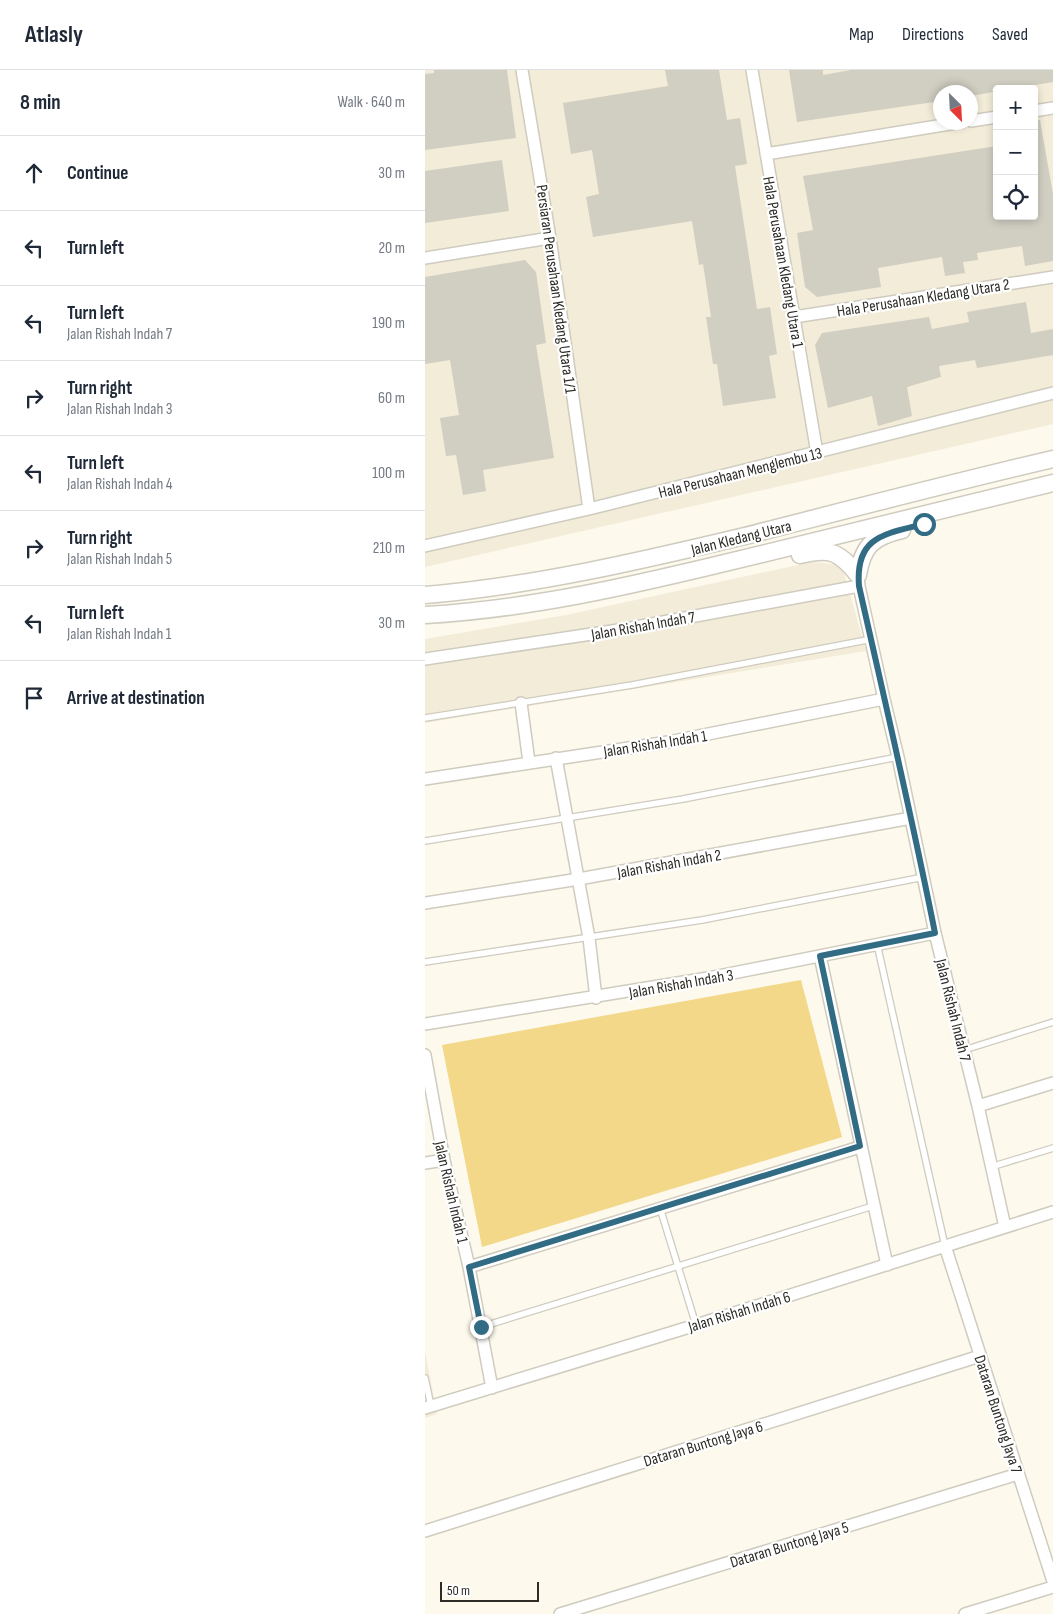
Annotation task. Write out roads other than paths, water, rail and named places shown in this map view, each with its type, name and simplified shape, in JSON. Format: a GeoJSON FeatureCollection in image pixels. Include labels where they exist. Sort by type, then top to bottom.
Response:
{"type":"FeatureCollection","features":[{"type":"Feature","properties":{"kind":"main road","name":"Jalan Kledang Utara"},"geometry":{"type":"LineString","coordinates":[[425,595],[545,579],[676,552],[1053,459]]}},
{"type":"Feature","properties":{"kind":"main road","name":"Jalan Kledang Utara"},"geometry":{"type":"LineString","coordinates":[[425,615],[453,614],[564,598],[689,572],[1053,483]]}},
{"type":"Feature","properties":{"kind":"main road"},"geometry":{"type":"LineString","coordinates":[[859,581],[860,563],[866,548],[877,538],[893,532],[1009,503],[1053,487]]}},
{"type":"Feature","properties":{"kind":"main road"},"geometry":{"type":"LineString","coordinates":[[689,572],[706,573],[747,568],[821,551],[831,551],[847,561],[859,581]]}},
{"type":"Feature","properties":{"kind":"street","name":"Persiaran Perusahaan Kledang Utara 1/1"},"geometry":{"type":"LineString","coordinates":[[522,70],[551,238],[589,509]]}},
{"type":"Feature","properties":{"kind":"street","name":"Hala Perusahaan Kledang Utara 1"},"geometry":{"type":"LineString","coordinates":[[752,70],[817,453]]}},
{"type":"Feature","properties":{"kind":"street"},"geometry":{"type":"LineString","coordinates":[[1038,110],[1053,108]]}},
{"type":"Feature","properties":{"kind":"street"},"geometry":{"type":"LineString","coordinates":[[978,120],[993,118]]}},
{"type":"Feature","properties":{"kind":"street"},"geometry":{"type":"LineString","coordinates":[[766,154],[933,127]]}},
{"type":"Feature","properties":{"kind":"street"},"geometry":{"type":"LineString","coordinates":[[425,258],[551,238]]}},
{"type":"Feature","properties":{"kind":"street","name":"Hala Perusahaan Kledang Utara 2"},"geometry":{"type":"LineString","coordinates":[[794,317],[1053,277]]}},
{"type":"Feature","properties":{"kind":"street","name":"Hala Perusahaan Menglembu 13"},"geometry":{"type":"LineString","coordinates":[[425,546],[589,509],[1053,393]]}},
{"type":"Feature","properties":{"kind":"street","name":"Jalan Rishah Indah 7"},"geometry":{"type":"LineString","coordinates":[[425,659],[625,630],[859,581],[935,933],[978,1106],[1005,1227]]}},
{"type":"Feature","properties":{"kind":"street","name":"Jalan Rishah Indah 1"},"geometry":{"type":"LineString","coordinates":[[425,779],[668,742],[884,699]]}},
{"type":"Feature","properties":{"kind":"street"},"geometry":{"type":"LineString","coordinates":[[521,703],[529,762]]}},
{"type":"Feature","properties":{"kind":"street"},"geometry":{"type":"LineString","coordinates":[[556,758],[589,938],[596,998]]}},
{"type":"Feature","properties":{"kind":"street","name":"Jalan Rishah Indah 2"},"geometry":{"type":"LineString","coordinates":[[425,903],[579,879],[911,818]]}},
{"type":"Feature","properties":{"kind":"street","name":"Jalan Rishah Indah 3"},"geometry":{"type":"LineString","coordinates":[[425,1024],[596,998],[935,933]]}},
{"type":"Feature","properties":{"kind":"street"},"geometry":{"type":"LineString","coordinates":[[820,956],[887,1265]]}},
{"type":"Feature","properties":{"kind":"street","name":"Jalan Rishah Indah 1"},"geometry":{"type":"LineString","coordinates":[[425,1055],[444,1160],[469,1267],[492,1388]]}},
{"type":"Feature","properties":{"kind":"street"},"geometry":{"type":"LineString","coordinates":[[978,1106],[1053,1083]]}},
{"type":"Feature","properties":{"kind":"street"},"geometry":{"type":"LineString","coordinates":[[469,1267],[860,1146]]}},
{"type":"Feature","properties":{"kind":"street"},"geometry":{"type":"LineString","coordinates":[[425,1164],[444,1160]]}},
{"type":"Feature","properties":{"kind":"street","name":"Jalan Rishah Indah 6"},"geometry":{"type":"LineString","coordinates":[[428,1407],[696,1325],[1053,1212]]}},
{"type":"Feature","properties":{"kind":"street","name":"Dataran Buntong Jaya 7"},"geometry":{"type":"LineString","coordinates":[[945,1246],[1053,1581]]}},
{"type":"Feature","properties":{"kind":"street","name":"Dataran Buntong Jaya 6"},"geometry":{"type":"LineString","coordinates":[[425,1531],[980,1356]]}},
{"type":"Feature","properties":{"kind":"street","name":"Dataran Buntong Jaya 5"},"geometry":{"type":"LineString","coordinates":[[560,1614],[1018,1474]]}},
{"type":"Feature","properties":{"kind":"street"},"geometry":{"type":"LineString","coordinates":[[965,1614],[1053,1587]]}},
{"type":"Feature","properties":{"kind":"lane"},"geometry":{"type":"LineString","coordinates":[[425,718],[632,685],[871,639]]}},
{"type":"Feature","properties":{"kind":"lane"},"geometry":{"type":"LineString","coordinates":[[425,841],[683,799],[898,757]]}},
{"type":"Feature","properties":{"kind":"lane"},"geometry":{"type":"LineString","coordinates":[[425,962],[702,920],[924,877]]}},
{"type":"Feature","properties":{"kind":"lane"},"geometry":{"type":"LineString","coordinates":[[877,944],[945,1246]]}},
{"type":"Feature","properties":{"kind":"lane"},"geometry":{"type":"LineString","coordinates":[[964,1050],[1053,1022]]}},
{"type":"Feature","properties":{"kind":"lane"},"geometry":{"type":"LineString","coordinates":[[991,1167],[1053,1148]]}},
{"type":"Feature","properties":{"kind":"lane"},"geometry":{"type":"LineString","coordinates":[[481,1327],[873,1206]]}},
{"type":"Feature","properties":{"kind":"lane"},"geometry":{"type":"LineString","coordinates":[[660,1208],[696,1325]]}},
{"type":"Feature","properties":{"kind":"lane"},"geometry":{"type":"LineString","coordinates":[[425,1378],[428,1407]]}}]}
